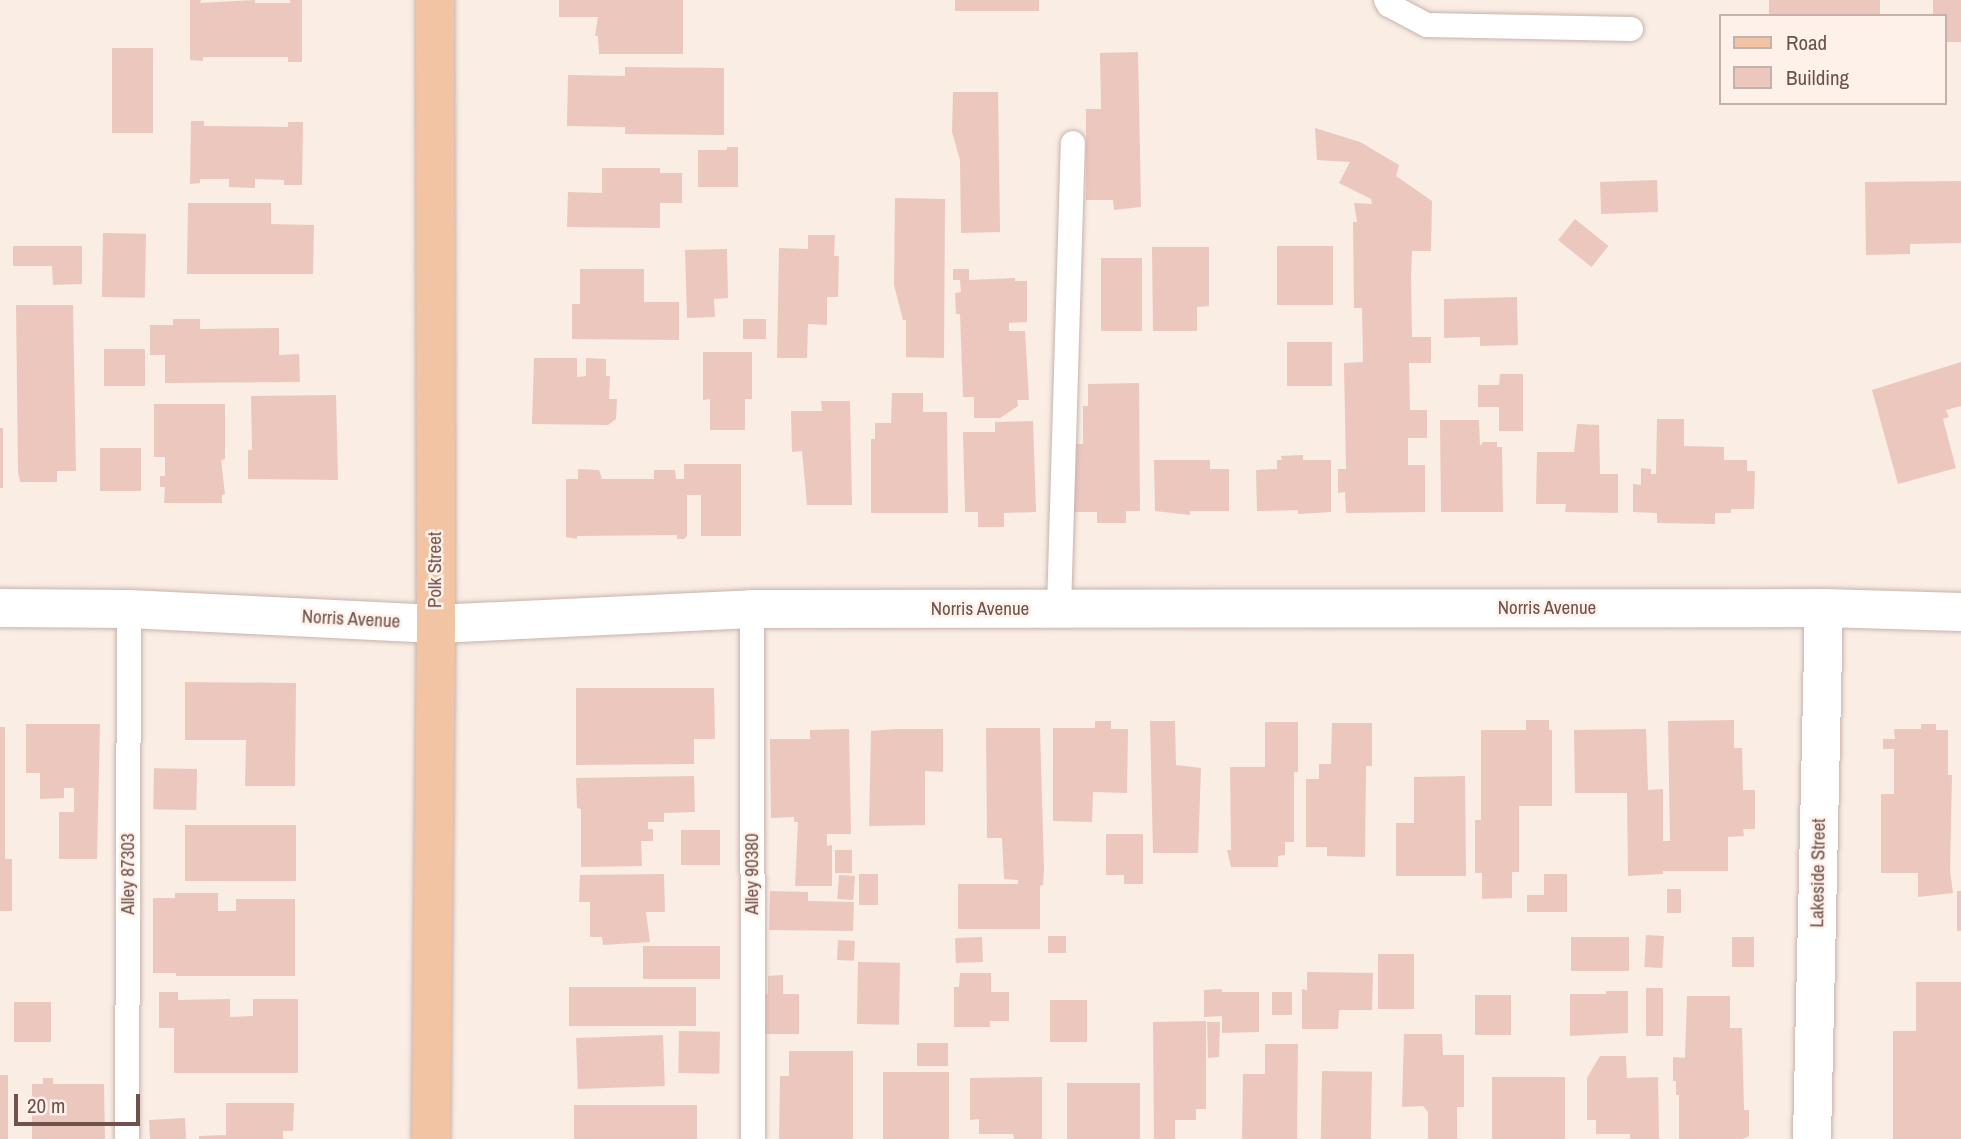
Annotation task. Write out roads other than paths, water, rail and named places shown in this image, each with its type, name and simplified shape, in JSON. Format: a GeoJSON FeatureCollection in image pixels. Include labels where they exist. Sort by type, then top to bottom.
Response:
{"type":"FeatureCollection","features":[{"type":"Feature","properties":{"kind":"main road","name":"Polk Street"},"geometry":{"type":"LineString","coordinates":[[430,1139],[436,624],[435,0]]}},
{"type":"Feature","properties":{"kind":"street","name":"Norris Avenue"},"geometry":{"type":"LineString","coordinates":[[0,608],[129,609],[436,624],[752,609],[1824,608],[1961,612]]}},
{"type":"Feature","properties":{"kind":"street","name":"Lakeside Street"},"geometry":{"type":"LineString","coordinates":[[1812,1139],[1824,608]]}},
{"type":"Feature","properties":{"kind":"lane"},"geometry":{"type":"LineString","coordinates":[[1386,0],[1389,5],[1427,25],[1631,29]]}},
{"type":"Feature","properties":{"kind":"lane"},"geometry":{"type":"LineString","coordinates":[[1059,609],[1073,143]]}},
{"type":"Feature","properties":{"kind":"lane","name":"Alley 87303"},"geometry":{"type":"LineString","coordinates":[[127,1139],[129,609]]}},
{"type":"Feature","properties":{"kind":"lane","name":"Alley 90380"},"geometry":{"type":"LineString","coordinates":[[752,609],[753,1139]]}}]}
